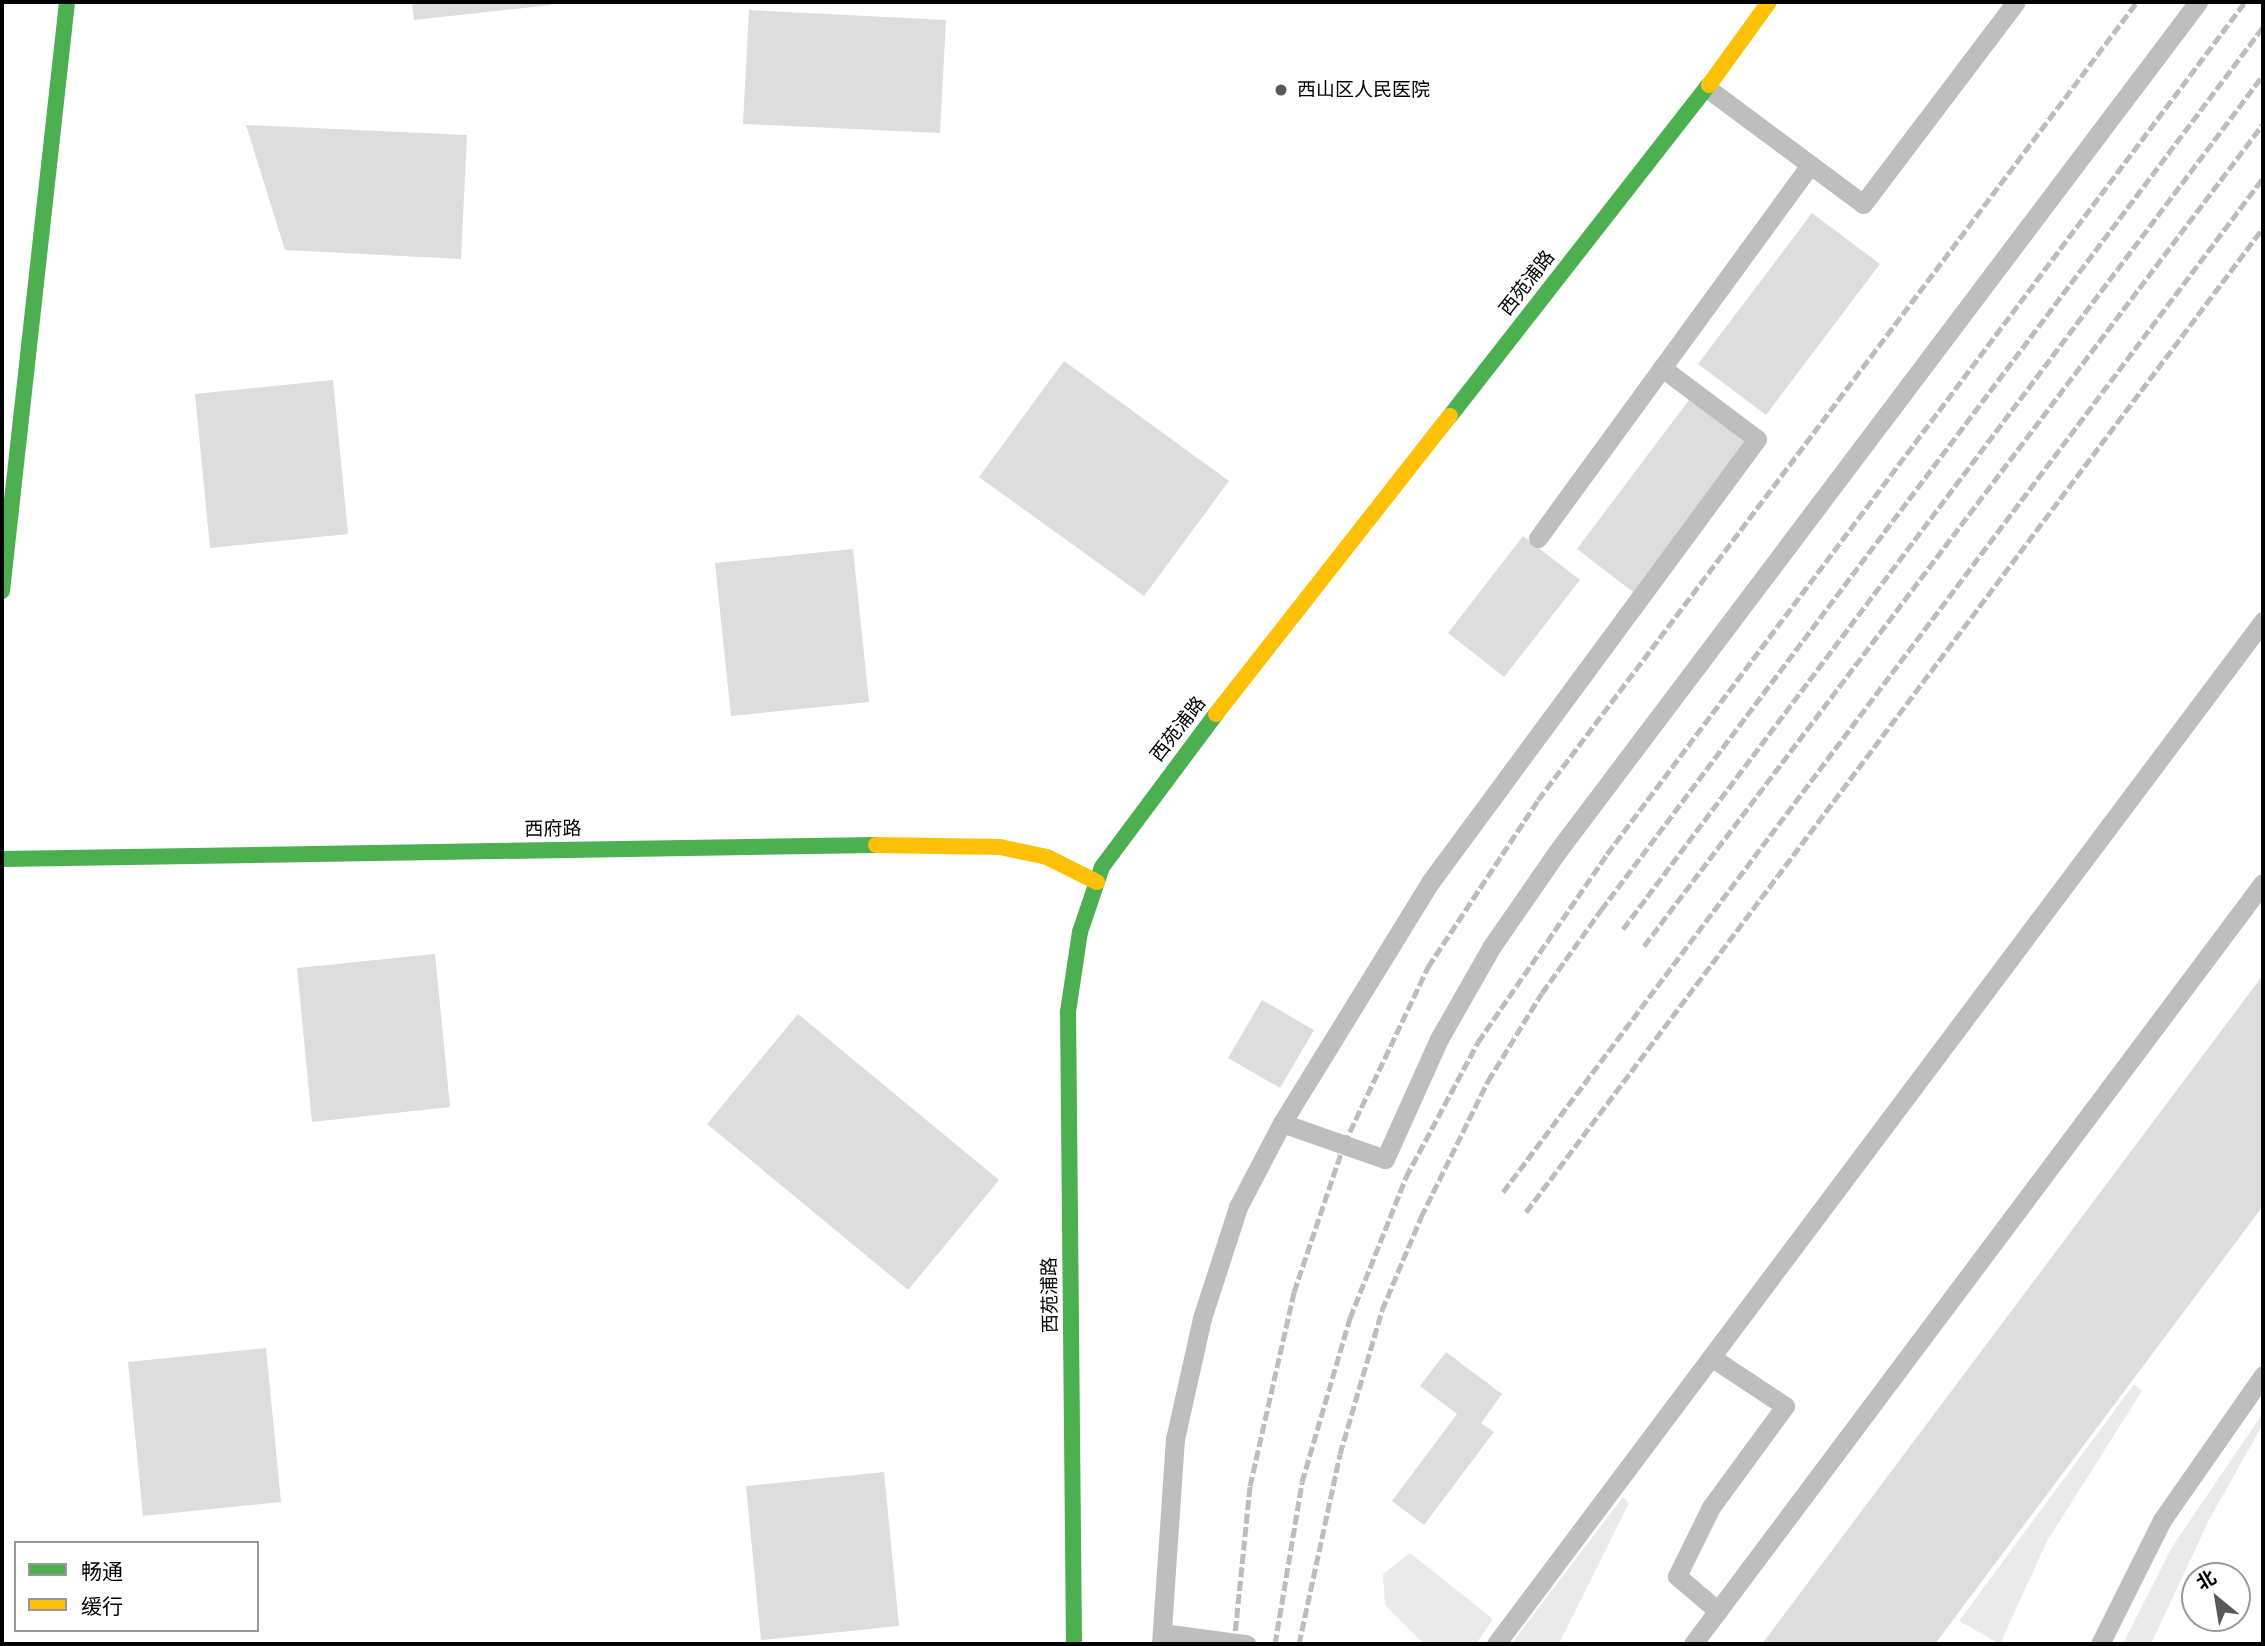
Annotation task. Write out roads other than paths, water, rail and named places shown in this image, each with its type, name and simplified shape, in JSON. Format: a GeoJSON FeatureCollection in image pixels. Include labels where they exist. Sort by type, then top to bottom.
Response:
{"type":"FeatureCollection","features":[{"type":"Feature","properties":{"kind":"street"},"geometry":{"type":"LineString","coordinates":[[2,592],[67,2]]}},
{"type":"Feature","properties":{"kind":"street","name":"西苑浦路"},"geometry":{"type":"LineString","coordinates":[[1074,1644],[1068,1012],[1080,932],[1097,881],[1143,807],[1707,88],[1769,2]]}},
{"type":"Feature","properties":{"kind":"street","name":"西府路"},"geometry":{"type":"LineString","coordinates":[[2,859],[954,844],[1000,847],[1046,857],[1097,881]]}},
{"type":"Feature","properties":{"kind":"lane"},"geometry":{"type":"LineString","coordinates":[[1707,88],[1863,204],[2016,2]]}},
{"type":"Feature","properties":{"kind":"lane"},"geometry":{"type":"LineString","coordinates":[[1282,1123],[1385,1158],[1439,1039],[1492,946],[1557,852],[2198,2]]}},
{"type":"Feature","properties":{"kind":"lane"},"geometry":{"type":"LineString","coordinates":[[1538,538],[1810,165]]}},
{"type":"Feature","properties":{"kind":"lane"},"geometry":{"type":"LineString","coordinates":[[1246,1644],[1162,1639],[1175,1439],[1202,1318],[1238,1207],[1282,1123],[1438,871],[1757,439],[1662,368]]}},
{"type":"Feature","properties":{"kind":"lane"},"geometry":{"type":"LineString","coordinates":[[1496,1644],[2263,621]]}},
{"type":"Feature","properties":{"kind":"lane"},"geometry":{"type":"LineString","coordinates":[[1693,1644],[2263,883]]}},
{"type":"Feature","properties":{"kind":"lane"},"geometry":{"type":"LineString","coordinates":[[1712,1357],[1785,1406],[1711,1507],[1677,1576],[1718,1611]]}},
{"type":"Feature","properties":{"kind":"lane"},"geometry":{"type":"LineString","coordinates":[[2100,1644],[2162,1520],[2263,1375]]}},
{"type":"Feature","properties":{"kind":"railway"},"geometry":{"type":"LineString","coordinates":[[1234,1644],[1250,1486],[1294,1292],[1344,1144],[1428,967],[1538,800],[2137,2]]}},
{"type":"Feature","properties":{"kind":"railway"},"geometry":{"type":"LineString","coordinates":[[1275,1644],[1302,1482],[1350,1318],[1406,1177],[1478,1042],[1607,854],[2245,2]]}},
{"type":"Feature","properties":{"kind":"railway"},"geometry":{"type":"LineString","coordinates":[[1299,1644],[1340,1454],[1382,1310],[1421,1217],[1488,1081],[1542,993],[1601,910],[2263,27]]}},
{"type":"Feature","properties":{"kind":"railway"},"geometry":{"type":"LineString","coordinates":[[1623,929],[2263,75]]}},
{"type":"Feature","properties":{"kind":"railway"},"geometry":{"type":"LineString","coordinates":[[1644,946],[2263,124]]}},
{"type":"Feature","properties":{"kind":"railway"},"geometry":{"type":"LineString","coordinates":[[1503,1192],[2263,178]]}},
{"type":"Feature","properties":{"kind":"railway"},"geometry":{"type":"LineString","coordinates":[[1526,1212],[2263,228]]}},
{"type":"Feature","properties":{"kind":"place","name":"西山区人民医院"},"geometry":{"type":"Point","coordinates":[1281,90]}}]}
